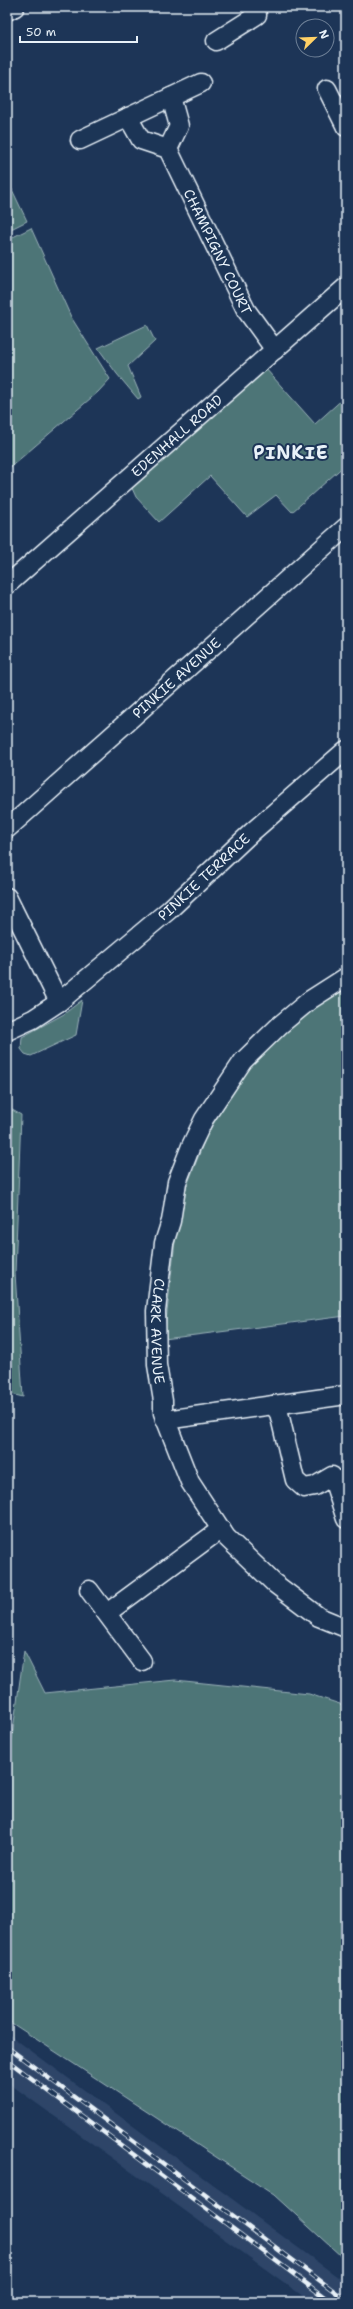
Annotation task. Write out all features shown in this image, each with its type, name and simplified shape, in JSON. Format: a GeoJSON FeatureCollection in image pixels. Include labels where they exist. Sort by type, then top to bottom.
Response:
{"type":"FeatureCollection","features":[{"type":"Feature","properties":{"kind":"street"},"geometry":{"type":"LineString","coordinates":[[7,11],[15,7]]}},
{"type":"Feature","properties":{"kind":"street"},"geometry":{"type":"LineString","coordinates":[[216,41],[257,15],[253,7]]}},
{"type":"Feature","properties":{"kind":"street"},"geometry":{"type":"LineString","coordinates":[[80,140],[200,83]]}},
{"type":"Feature","properties":{"kind":"street"},"geometry":{"type":"LineString","coordinates":[[326,89],[346,127]]}},
{"type":"Feature","properties":{"kind":"street"},"geometry":{"type":"LineString","coordinates":[[128,117],[141,140],[168,149],[179,126],[171,97]]}},
{"type":"Feature","properties":{"kind":"street","name":"CHAMPIGNY COURT"},"geometry":{"type":"LineString","coordinates":[[168,149],[246,310],[276,350]]}},
{"type":"Feature","properties":{"kind":"street","name":"EDENHALL ROAD"},"geometry":{"type":"LineString","coordinates":[[10,576],[276,350],[346,287]]}},
{"type":"Feature","properties":{"kind":"street","name":"PINKIE AVENUE"},"geometry":{"type":"LineString","coordinates":[[7,829],[346,527]]}},
{"type":"Feature","properties":{"kind":"street","name":"PINKIE TERRACE"},"geometry":{"type":"LineString","coordinates":[[7,1031],[33,1018],[59,1002],[169,910],[252,832],[346,750]]}},
{"type":"Feature","properties":{"kind":"street"},"geometry":{"type":"LineString","coordinates":[[7,897],[59,1002]]}},
{"type":"Feature","properties":{"kind":"street","name":"CLARK AVENUE"},"geometry":{"type":"LineString","coordinates":[[346,977],[310,1000],[280,1025],[243,1061],[204,1119],[185,1160],[177,1182],[171,1221],[164,1243],[156,1311],[156,1365],[166,1420],[190,1482],[221,1529],[274,1583],[319,1617],[346,1628]]}},
{"type":"Feature","properties":{"kind":"street"},"geometry":{"type":"LineString","coordinates":[[166,1420],[346,1395]]}},
{"type":"Feature","properties":{"kind":"street"},"geometry":{"type":"LineString","coordinates":[[273,1405],[279,1413],[295,1480],[304,1488],[315,1486],[332,1476],[346,1519]]}},
{"type":"Feature","properties":{"kind":"street"},"geometry":{"type":"LineString","coordinates":[[107,1613],[221,1529]]}},
{"type":"Feature","properties":{"kind":"street"},"geometry":{"type":"LineString","coordinates":[[89,1590],[142,1661]]}},
{"type":"Feature","properties":{"kind":"shaded area"},"geometry":{"type":"Polygon","coordinates":[[[7,2033],[346,2283],[346,2302],[311,2302],[7,2082],[7,2033]]]}},
{"type":"Feature","properties":{"kind":"green space"},"geometry":{"type":"Polygon","coordinates":[[[7,179],[27,221],[7,231],[7,179]]]}},
{"type":"Feature","properties":{"kind":"green space"},"geometry":{"type":"Polygon","coordinates":[[[31,228],[71,317],[110,379],[98,392],[7,470],[7,240],[31,228]]]}},
{"type":"Feature","properties":{"kind":"green space"},"geometry":{"type":"Polygon","coordinates":[[[147,325],[155,341],[128,366],[141,397],[138,399],[98,348],[147,325]]]}},
{"type":"Feature","properties":{"kind":"green space"},"geometry":{"type":"Polygon","coordinates":[[[265,368],[315,424],[346,396],[346,464],[292,512],[276,495],[247,517],[210,476],[159,522],[136,497],[131,486],[265,368]]]}},
{"type":"Feature","properties":{"kind":"green space"},"geometry":{"type":"Polygon","coordinates":[[[346,984],[346,1316],[164,1339],[179,1206],[207,1134],[252,1061],[341,986],[346,984]]]}},
{"type":"Feature","properties":{"kind":"green space"},"geometry":{"type":"Polygon","coordinates":[[[82,1000],[76,1035],[31,1056],[25,1054],[21,1049],[22,1037],[64,1014],[82,1000]]]}},
{"type":"Feature","properties":{"kind":"green space"},"geometry":{"type":"Polygon","coordinates":[[[7,1107],[21,1115],[15,1273],[23,1397],[11,1394],[7,1389],[7,1107]]]}},
{"type":"Feature","properties":{"kind":"green space"},"geometry":{"type":"Polygon","coordinates":[[[24,1651],[45,1693],[175,1680],[309,1694],[346,1706],[346,2264],[342,2257],[274,2195],[7,2020],[7,1773],[24,1651]]]}},
{"type":"Feature","properties":{"kind":"railway"},"geometry":{"type":"LineString","coordinates":[[7,2047],[346,2300]]}},
{"type":"Feature","properties":{"kind":"railway"},"geometry":{"type":"LineString","coordinates":[[7,2060],[331,2302]]}},
{"type":"Feature","properties":{"kind":"district","name":"PINKIE"},"geometry":{"type":"Point","coordinates":[291,453]}}]}
